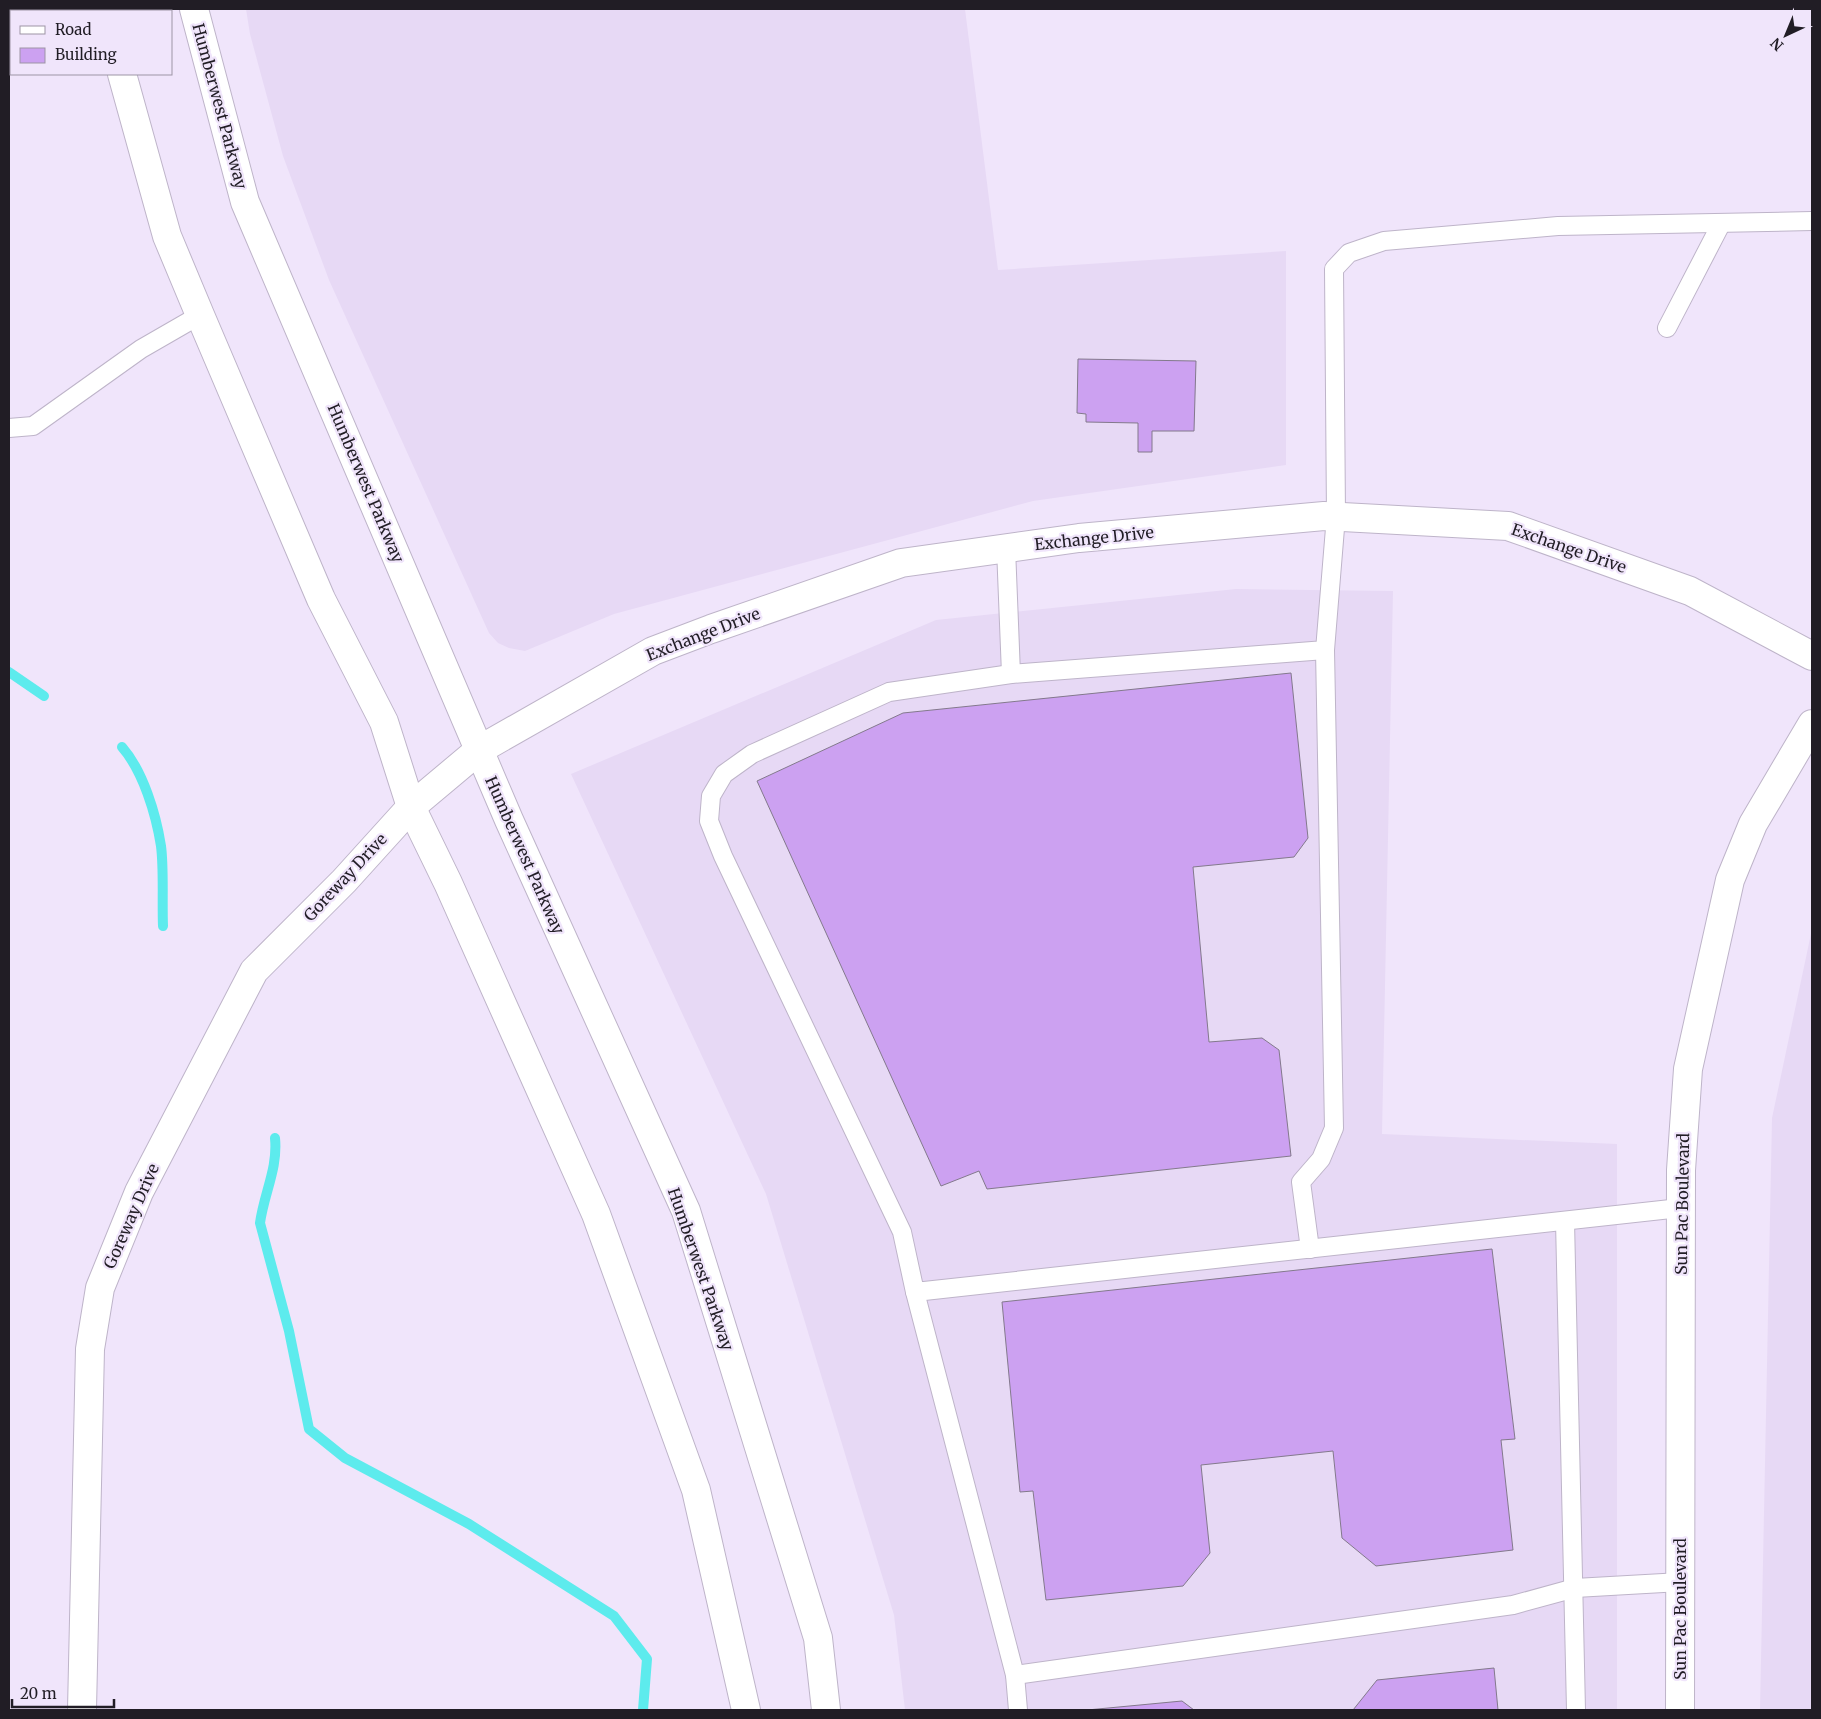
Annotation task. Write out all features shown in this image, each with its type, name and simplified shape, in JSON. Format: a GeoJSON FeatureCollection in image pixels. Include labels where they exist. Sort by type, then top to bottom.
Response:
{"type":"FeatureCollection","features":[{"type":"Feature","properties":{"kind":"main road","name":"Humberwest Parkway"},"geometry":{"type":"LineString","coordinates":[[194,9],[245,202],[450,677],[479,750],[686,1211],[818,1638],[826,1710]]}},
{"type":"Feature","properties":{"kind":"main road"},"geometry":{"type":"LineString","coordinates":[[122,75],[167,236],[200,316],[321,599],[384,722],[411,807],[448,882],[596,1214],[696,1490],[746,1710]]}},
{"type":"Feature","properties":{"kind":"main road","name":"Exchange Drive"},"geometry":{"type":"LineString","coordinates":[[411,807],[479,750],[653,651],[901,563],[1079,538],[1336,516],[1508,526],[1690,591],[1812,656]]}},
{"type":"Feature","properties":{"kind":"main road","name":"Sun Pac Boulevard"},"geometry":{"type":"LineString","coordinates":[[1680,1710],[1680,1208],[1688,1069],[1730,880],[1753,824],[1812,724]]}},
{"type":"Feature","properties":{"kind":"main road","name":"Goreway Drive"},"geometry":{"type":"LineString","coordinates":[[82,1710],[90,1349],[100,1288],[139,1192],[254,972],[344,881],[411,807]]}},
{"type":"Feature","properties":{"kind":"lane"},"geometry":{"type":"LineString","coordinates":[[1310,1249],[1301,1182],[1322,1159],[1334,1128],[1325,650],[1336,516],[1334,269],[1349,253],[1384,241],[1558,226],[1812,221]]}},
{"type":"Feature","properties":{"kind":"lane"},"geometry":{"type":"LineString","coordinates":[[1667,328],[1721,224]]}},
{"type":"Feature","properties":{"kind":"lane"},"geometry":{"type":"LineString","coordinates":[[9,428],[33,426],[141,349],[200,316]]}},
{"type":"Feature","properties":{"kind":"lane"},"geometry":{"type":"LineString","coordinates":[[1006,548],[1012,674]]}},
{"type":"Feature","properties":{"kind":"lane"},"geometry":{"type":"LineString","coordinates":[[1018,1710],[1015,1675],[914,1292],[902,1232],[722,856],[709,821],[711,796],[724,774],[752,754],[889,692],[1012,674],[1325,650]]}},
{"type":"Feature","properties":{"kind":"lane"},"geometry":{"type":"LineString","coordinates":[[914,1292],[1680,1208]]}},
{"type":"Feature","properties":{"kind":"lane"},"geometry":{"type":"LineString","coordinates":[[1565,1221],[1575,1588],[1576,1710]]}},
{"type":"Feature","properties":{"kind":"lane"},"geometry":{"type":"LineString","coordinates":[[1015,1675],[1513,1605],[1575,1588],[1680,1582]]}},
{"type":"Feature","properties":{"kind":"shaded area"},"geometry":{"type":"Polygon","coordinates":[[[246,9],[965,9],[998,270],[1286,251],[1286,465],[1033,501],[614,614],[525,651],[509,648],[498,643],[489,633],[329,280],[283,156],[250,34],[246,9]]]}},
{"type":"Feature","properties":{"kind":"shaded area"},"geometry":{"type":"Polygon","coordinates":[[[1236,589],[1393,591],[1382,1134],[1617,1144],[1617,1710],[905,1710],[894,1615],[766,1194],[571,774],[936,620],[1236,589]]]}},
{"type":"Feature","properties":{"kind":"shaded area"},"geometry":{"type":"Polygon","coordinates":[[[1812,929],[1812,1710],[1760,1710],[1772,1118],[1812,929]]]}},
{"type":"Feature","properties":{"kind":"building"},"geometry":{"type":"Polygon","coordinates":[[[1078,359],[1196,361],[1194,431],[1152,431],[1152,452],[1138,452],[1138,423],[1086,422],[1086,414],[1077,413],[1078,359]]]}},
{"type":"Feature","properties":{"kind":"building"},"geometry":{"type":"Polygon","coordinates":[[[1291,673],[1308,838],[1294,857],[1193,867],[1209,1042],[1262,1038],[1279,1050],[1291,1156],[987,1189],[979,1171],[941,1186],[757,781],[903,713],[1291,673]]]}},
{"type":"Feature","properties":{"kind":"building"},"geometry":{"type":"Polygon","coordinates":[[[1492,1249],[1515,1439],[1501,1440],[1513,1550],[1376,1566],[1342,1538],[1333,1451],[1201,1465],[1210,1553],[1183,1586],[1046,1600],[1033,1491],[1020,1492],[1002,1302],[1492,1249]]]}},
{"type":"Feature","properties":{"kind":"building"},"geometry":{"type":"Polygon","coordinates":[[[1494,1668],[1498,1710],[1353,1710],[1377,1680],[1494,1668]]]}},
{"type":"Feature","properties":{"kind":"building"},"geometry":{"type":"Polygon","coordinates":[[[1182,1701],[1194,1710],[1087,1710],[1182,1701]]]}},
{"type":"Feature","properties":{"kind":"waterway"},"geometry":{"type":"LineString","coordinates":[[9,672],[44,696]]}},
{"type":"Feature","properties":{"kind":"waterway"},"geometry":{"type":"LineString","coordinates":[[122,747],[130,757],[142,780],[156,820],[162,855],[163,926]]}},
{"type":"Feature","properties":{"kind":"waterway"},"geometry":{"type":"LineString","coordinates":[[275,1138],[273,1171],[260,1223],[289,1331],[309,1429],[345,1458],[469,1524],[614,1616],[647,1659],[643,1710]]}}]}
